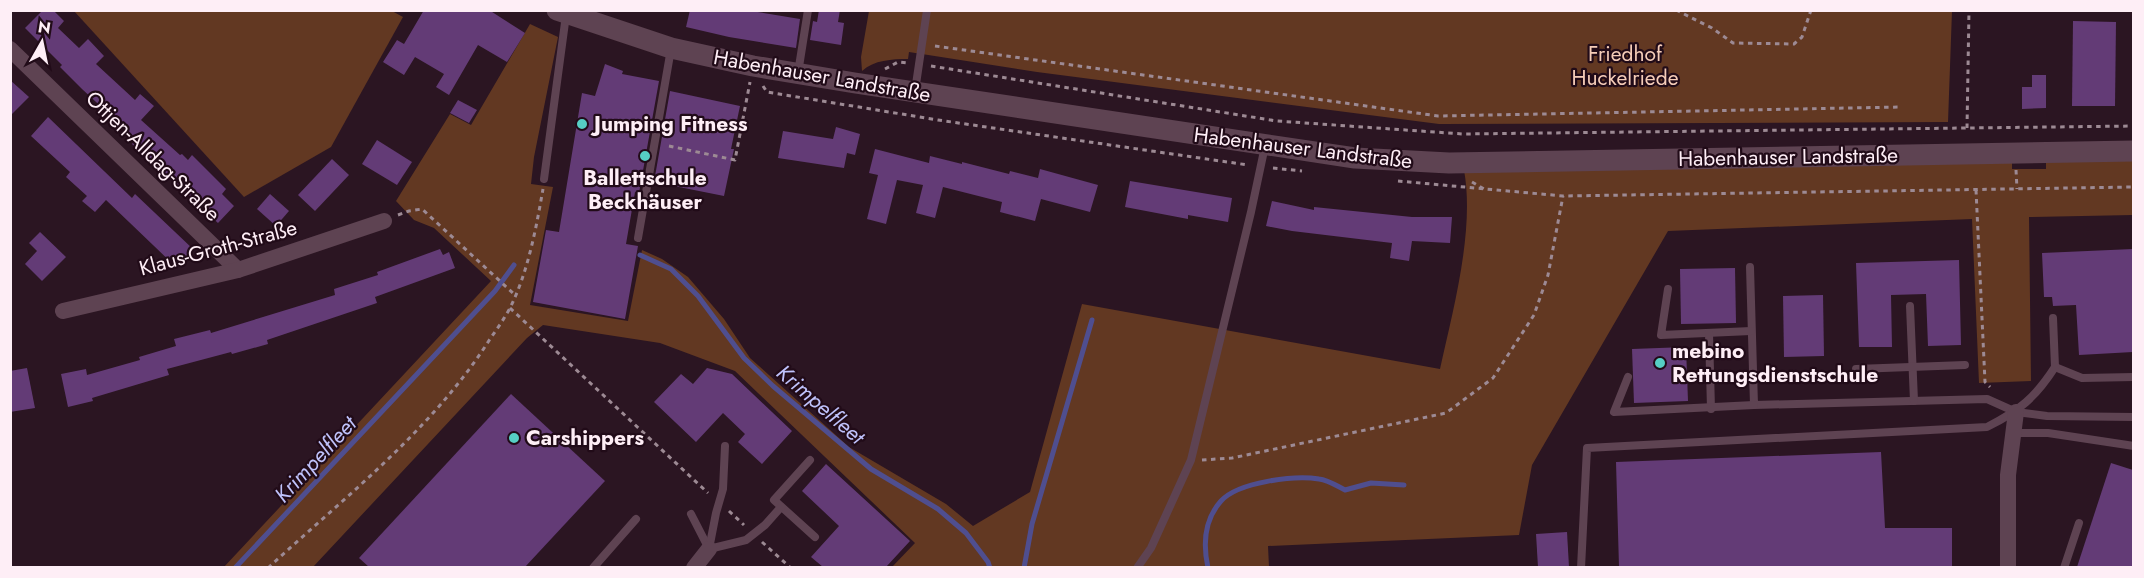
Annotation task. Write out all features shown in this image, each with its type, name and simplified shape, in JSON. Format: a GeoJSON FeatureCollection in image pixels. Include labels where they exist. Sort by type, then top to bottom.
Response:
{"type":"FeatureCollection","features":[{"type":"Feature","properties":{"kind":"street","name":"Habenhauser Landstraße"},"geometry":{"type":"LineString","coordinates":[[562,12],[671,48],[753,66],[1354,158],[1449,164],[2133,151]]}},
{"type":"Feature","properties":{"kind":"street","name":"Ottjen-Alldag-Straße"},"geometry":{"type":"LineString","coordinates":[[10,48],[238,270]]}},
{"type":"Feature","properties":{"kind":"street","name":"Klaus-Groth-Straße"},"geometry":{"type":"LineString","coordinates":[[63,311],[238,270],[384,221]]}},
{"type":"Feature","properties":{"kind":"street"},"geometry":{"type":"LineString","coordinates":[[2009,567],[2008,474],[2016,412]]}},
{"type":"Feature","properties":{"kind":"street"},"geometry":{"type":"LineString","coordinates":[[694,567],[709,549]]}},
{"type":"Feature","properties":{"kind":"lane"},"geometry":{"type":"LineString","coordinates":[[798,74],[808,10]]}},
{"type":"Feature","properties":{"kind":"lane"},"geometry":{"type":"LineString","coordinates":[[915,92],[927,10]]}},
{"type":"Feature","properties":{"kind":"lane"},"geometry":{"type":"LineString","coordinates":[[544,179],[562,12]]}},
{"type":"Feature","properties":{"kind":"lane"},"geometry":{"type":"LineString","coordinates":[[638,238],[671,48]]}},
{"type":"Feature","properties":{"kind":"lane"},"geometry":{"type":"LineString","coordinates":[[1137,567],[1151,548],[1191,460],[1265,145]]}},
{"type":"Feature","properties":{"kind":"lane"},"geometry":{"type":"LineString","coordinates":[[1750,267],[1754,405]]}},
{"type":"Feature","properties":{"kind":"lane"},"geometry":{"type":"LineString","coordinates":[[1668,289],[1661,335],[1751,331]]}},
{"type":"Feature","properties":{"kind":"lane"},"geometry":{"type":"LineString","coordinates":[[1910,306],[1914,401]]}},
{"type":"Feature","properties":{"kind":"lane"},"geometry":{"type":"LineString","coordinates":[[1581,567],[1587,448],[1987,427],[2016,412],[2042,387],[2055,367],[2053,318]]}},
{"type":"Feature","properties":{"kind":"lane"},"geometry":{"type":"LineString","coordinates":[[1709,333],[1711,409]]}},
{"type":"Feature","properties":{"kind":"lane"},"geometry":{"type":"LineString","coordinates":[[1856,369],[1965,365]]}},
{"type":"Feature","properties":{"kind":"lane"},"geometry":{"type":"LineString","coordinates":[[2055,367],[2082,378],[2133,377]]}},
{"type":"Feature","properties":{"kind":"lane"},"geometry":{"type":"LineString","coordinates":[[1628,377],[1614,412],[1711,409],[1754,405],[1987,399],[2016,412],[2047,417],[2133,417]]}},
{"type":"Feature","properties":{"kind":"lane"},"geometry":{"type":"LineString","coordinates":[[2013,433],[2048,434],[2133,446]]}},
{"type":"Feature","properties":{"kind":"lane"},"geometry":{"type":"LineString","coordinates":[[709,549],[723,489],[725,446]]}},
{"type":"Feature","properties":{"kind":"lane"},"geometry":{"type":"LineString","coordinates":[[810,460],[774,500],[815,537]]}},
{"type":"Feature","properties":{"kind":"lane"},"geometry":{"type":"LineString","coordinates":[[709,549],[746,540],[781,507]]}},
{"type":"Feature","properties":{"kind":"lane"},"geometry":{"type":"LineString","coordinates":[[691,514],[709,549]]}},
{"type":"Feature","properties":{"kind":"lane"},"geometry":{"type":"LineString","coordinates":[[592,567],[636,519]]}},
{"type":"Feature","properties":{"kind":"lane"},"geometry":{"type":"LineString","coordinates":[[2064,567],[2079,523]]}},
{"type":"Feature","properties":{"kind":"path"},"geometry":{"type":"LineString","coordinates":[[1676,10],[1712,28],[1733,43],[1794,44],[1802,37],[1811,10]]}},
{"type":"Feature","properties":{"kind":"path"},"geometry":{"type":"LineString","coordinates":[[1967,128],[1969,10]]}},
{"type":"Feature","properties":{"kind":"path"},"geometry":{"type":"LineString","coordinates":[[922,44],[1438,116],[1900,107]]}},
{"type":"Feature","properties":{"kind":"path"},"geometry":{"type":"LineString","coordinates":[[855,83],[898,62],[1277,121],[1463,134],[2133,126]]}},
{"type":"Feature","properties":{"kind":"path"},"geometry":{"type":"LineString","coordinates":[[669,146],[735,160],[753,66]]}},
{"type":"Feature","properties":{"kind":"path"},"geometry":{"type":"LineString","coordinates":[[753,66],[767,92],[938,120],[1308,172]]}},
{"type":"Feature","properties":{"kind":"path"},"geometry":{"type":"LineString","coordinates":[[268,567],[375,473],[452,392],[479,356],[510,308],[515,295],[527,262],[544,179]]}},
{"type":"Feature","properties":{"kind":"path"},"geometry":{"type":"LineString","coordinates":[[1391,180],[1563,196],[2133,187]]}},
{"type":"Feature","properties":{"kind":"path"},"geometry":{"type":"LineString","coordinates":[[1976,190],[1985,382],[1993,390]]}},
{"type":"Feature","properties":{"kind":"path"},"geometry":{"type":"LineString","coordinates":[[1191,460],[1232,458],[1446,413],[1493,378],[1534,315],[1548,275],[1563,196]]}},
{"type":"Feature","properties":{"kind":"path"},"geometry":{"type":"LineString","coordinates":[[384,221],[409,211],[422,209],[515,295]]}},
{"type":"Feature","properties":{"kind":"path"},"geometry":{"type":"LineString","coordinates":[[510,308],[791,567]]}},
{"type":"Feature","properties":{"kind":"green space"},"geometry":{"type":"Polygon","coordinates":[[[74,11],[392,11],[403,17],[331,147],[244,197],[74,11]]]}},
{"type":"Feature","properties":{"kind":"green space","name":"Friedhof Huckelriede"},"geometry":{"type":"Polygon","coordinates":[[[869,11],[1952,11],[1948,122],[1439,124],[1037,72],[909,52],[908,59],[878,62],[862,71],[861,57],[869,11]]]}},
{"type":"Feature","properties":{"kind":"green space"},"geometry":{"type":"Polygon","coordinates":[[[530,24],[558,37],[534,157],[531,184],[553,187],[530,305],[628,321],[642,250],[662,259],[688,277],[724,319],[750,358],[849,447],[946,504],[973,526],[1030,492],[1082,304],[1440,369],[1465,244],[1467,193],[1464,170],[2012,161],[2012,169],[2046,169],[2046,161],[2133,160],[2133,215],[2029,217],[2031,381],[1979,383],[1972,219],[1668,231],[1532,465],[1519,535],[1268,546],[1269,567],[892,567],[915,543],[735,371],[660,343],[543,325],[527,338],[313,567],[223,568],[491,281],[434,228],[414,220],[396,201],[450,114],[471,125],[530,24]]]}},
{"type":"Feature","properties":{"kind":"building"},"geometry":{"type":"Polygon","coordinates":[[[43,10],[53,10],[64,21],[58,28],[79,48],[88,39],[104,56],[96,64],[135,100],[140,94],[154,106],[141,120],[180,155],[182,154],[188,160],[192,155],[226,189],[222,194],[234,206],[218,223],[132,144],[136,139],[60,67],[62,65],[25,28],[43,10]]]}},
{"type":"Feature","properties":{"kind":"building"},"geometry":{"type":"Polygon","coordinates":[[[424,10],[489,10],[525,33],[507,62],[478,45],[449,95],[436,87],[444,74],[415,57],[404,75],[383,62],[397,40],[404,44],[424,10]]]}},
{"type":"Feature","properties":{"kind":"building"},"geometry":{"type":"Polygon","coordinates":[[[690,10],[745,10],[800,19],[796,48],[686,27],[690,10]]]}},
{"type":"Feature","properties":{"kind":"building"},"geometry":{"type":"Polygon","coordinates":[[[819,10],[840,10],[838,22],[844,23],[841,45],[810,40],[813,21],[817,22],[819,10]]]}},
{"type":"Feature","properties":{"kind":"building"},"geometry":{"type":"Polygon","coordinates":[[[2073,21],[2116,22],[2115,106],[2072,106],[2073,21]]]}},
{"type":"Feature","properties":{"kind":"building"},"geometry":{"type":"Polygon","coordinates":[[[605,64],[623,71],[622,74],[659,81],[639,193],[635,192],[626,244],[638,246],[625,319],[533,302],[546,230],[559,232],[582,93],[595,96],[605,64]]]}},
{"type":"Feature","properties":{"kind":"building"},"geometry":{"type":"Polygon","coordinates":[[[2032,75],[2046,75],[2046,108],[2022,109],[2022,87],[2032,87],[2032,75]]]}},
{"type":"Feature","properties":{"kind":"building"},"geometry":{"type":"Polygon","coordinates":[[[10,80],[29,97],[10,116],[10,80]]]}},
{"type":"Feature","properties":{"kind":"building"},"geometry":{"type":"Polygon","coordinates":[[[670,91],[740,106],[724,196],[654,182],[670,91]]]}},
{"type":"Feature","properties":{"kind":"building"},"geometry":{"type":"Polygon","coordinates":[[[458,100],[477,110],[469,123],[450,113],[458,100]]]}},
{"type":"Feature","properties":{"kind":"building"},"geometry":{"type":"Polygon","coordinates":[[[48,117],[132,198],[135,194],[194,250],[177,268],[106,200],[95,212],[82,201],[87,196],[66,177],[70,172],[31,136],[48,117]]]}},
{"type":"Feature","properties":{"kind":"building"},"geometry":{"type":"Polygon","coordinates":[[[836,127],[860,134],[855,155],[847,153],[844,168],[778,158],[783,131],[833,139],[836,127]]]}},
{"type":"Feature","properties":{"kind":"building"},"geometry":{"type":"Polygon","coordinates":[[[377,140],[412,162],[397,185],[362,164],[377,140]]]}},
{"type":"Feature","properties":{"kind":"building"},"geometry":{"type":"Polygon","coordinates":[[[875,149],[929,163],[930,156],[1009,174],[1010,171],[1038,178],[1040,169],[1098,185],[1090,212],[1041,199],[1035,221],[1000,212],[1002,202],[943,187],[935,218],[916,213],[923,185],[897,180],[886,224],[867,219],[878,175],[869,173],[875,149]]]}},
{"type":"Feature","properties":{"kind":"building"},"geometry":{"type":"Polygon","coordinates":[[[332,159],[349,175],[315,211],[298,195],[332,159]]]}},
{"type":"Feature","properties":{"kind":"building"},"geometry":{"type":"Polygon","coordinates":[[[1130,181],[1232,198],[1228,222],[1188,215],[1188,219],[1125,207],[1130,181]]]}},
{"type":"Feature","properties":{"kind":"building"},"geometry":{"type":"Polygon","coordinates":[[[270,194],[289,211],[276,226],[257,209],[270,194]]]}},
{"type":"Feature","properties":{"kind":"building"},"geometry":{"type":"Polygon","coordinates":[[[1272,201],[1314,210],[1314,207],[1412,217],[1452,217],[1450,243],[1412,241],[1409,261],[1390,258],[1392,243],[1266,226],[1272,201]]]}},
{"type":"Feature","properties":{"kind":"building"},"geometry":{"type":"Polygon","coordinates":[[[40,232],[66,257],[42,281],[25,264],[37,251],[29,243],[40,232]]]}},
{"type":"Feature","properties":{"kind":"building"},"geometry":{"type":"Polygon","coordinates":[[[440,249],[443,255],[449,252],[455,268],[375,297],[377,303],[267,340],[268,344],[167,369],[169,375],[92,398],[93,401],[68,407],[61,374],[86,369],[87,375],[140,360],[139,357],[176,346],[174,339],[210,330],[211,333],[335,295],[334,289],[378,275],[377,272],[440,249]]]}},
{"type":"Feature","properties":{"kind":"building"},"geometry":{"type":"Polygon","coordinates":[[[2133,249],[2133,352],[2079,355],[2076,305],[2053,306],[2052,297],[2044,297],[2042,253],[2133,249]]]}},
{"type":"Feature","properties":{"kind":"building"},"geometry":{"type":"Polygon","coordinates":[[[1959,260],[1961,345],[1928,346],[1926,294],[1891,295],[1892,347],[1859,347],[1856,263],[1959,260]]]}},
{"type":"Feature","properties":{"kind":"building"},"geometry":{"type":"Polygon","coordinates":[[[1735,268],[1736,323],[1681,324],[1680,269],[1735,268]]]}},
{"type":"Feature","properties":{"kind":"building"},"geometry":{"type":"Polygon","coordinates":[[[1823,295],[1824,356],[1784,357],[1783,296],[1823,295]]]}},
{"type":"Feature","properties":{"kind":"building","name":"mebino Rettungsdienstschule"},"geometry":{"type":"Polygon","coordinates":[[[1686,347],[1688,401],[1634,403],[1632,349],[1686,347]]]}},
{"type":"Feature","properties":{"kind":"building"},"geometry":{"type":"Polygon","coordinates":[[[27,368],[35,408],[10,412],[10,371],[27,368]]]}},
{"type":"Feature","properties":{"kind":"building"},"geometry":{"type":"Polygon","coordinates":[[[707,368],[732,374],[792,431],[762,464],[738,442],[745,434],[723,413],[696,442],[654,402],[681,374],[693,384],[707,368]]]}},
{"type":"Feature","properties":{"kind":"building","name":"Carshippers"},"geometry":{"type":"Polygon","coordinates":[[[511,394],[605,481],[525,567],[369,567],[359,558],[511,394]]]}},
{"type":"Feature","properties":{"kind":"building"},"geometry":{"type":"Polygon","coordinates":[[[1881,452],[1885,528],[1952,528],[1952,567],[1619,567],[1616,462],[1881,452]]]}},
{"type":"Feature","properties":{"kind":"building"},"geometry":{"type":"Polygon","coordinates":[[[2111,463],[2133,470],[2133,567],[2077,567],[2111,463]]]}},
{"type":"Feature","properties":{"kind":"building"},"geometry":{"type":"Polygon","coordinates":[[[826,464],[910,541],[886,567],[823,567],[811,557],[839,526],[802,491],[826,464]]]}},
{"type":"Feature","properties":{"kind":"building"},"geometry":{"type":"Polygon","coordinates":[[[1567,532],[1569,567],[1538,567],[1536,534],[1567,532]]]}},
{"type":"Feature","properties":{"kind":"waterway","name":"Krimpelfleet"},"geometry":{"type":"LineString","coordinates":[[640,255],[671,269],[698,296],[744,358],[773,386],[871,469],[938,509],[966,533],[990,568]]}},
{"type":"Feature","properties":{"kind":"waterway","name":"Krimpelfleet"},"geometry":{"type":"LineString","coordinates":[[235,568],[495,291],[514,265]]}},
{"type":"Feature","properties":{"kind":"waterway"},"geometry":{"type":"LineString","coordinates":[[1024,568],[1032,524],[1092,320]]}},
{"type":"Feature","properties":{"kind":"waterway"},"geometry":{"type":"LineString","coordinates":[[1208,568],[1205,542],[1211,516],[1221,501],[1240,489],[1267,481],[1296,478],[1322,480],[1345,490],[1371,483],[1404,485]]}},
{"type":"Feature","properties":{"kind":"place","name":"Jumping Fitness"},"geometry":{"type":"Point","coordinates":[582,124]}},
{"type":"Feature","properties":{"kind":"place","name":"Ballettschule Beckhäuser"},"geometry":{"type":"Point","coordinates":[645,156]}},
{"type":"Feature","properties":{"kind":"place","name":"mebino Rettungsdienstschule"},"geometry":{"type":"Point","coordinates":[1660,363]}},
{"type":"Feature","properties":{"kind":"place","name":"Carshippers"},"geometry":{"type":"Point","coordinates":[514,438]}}]}
